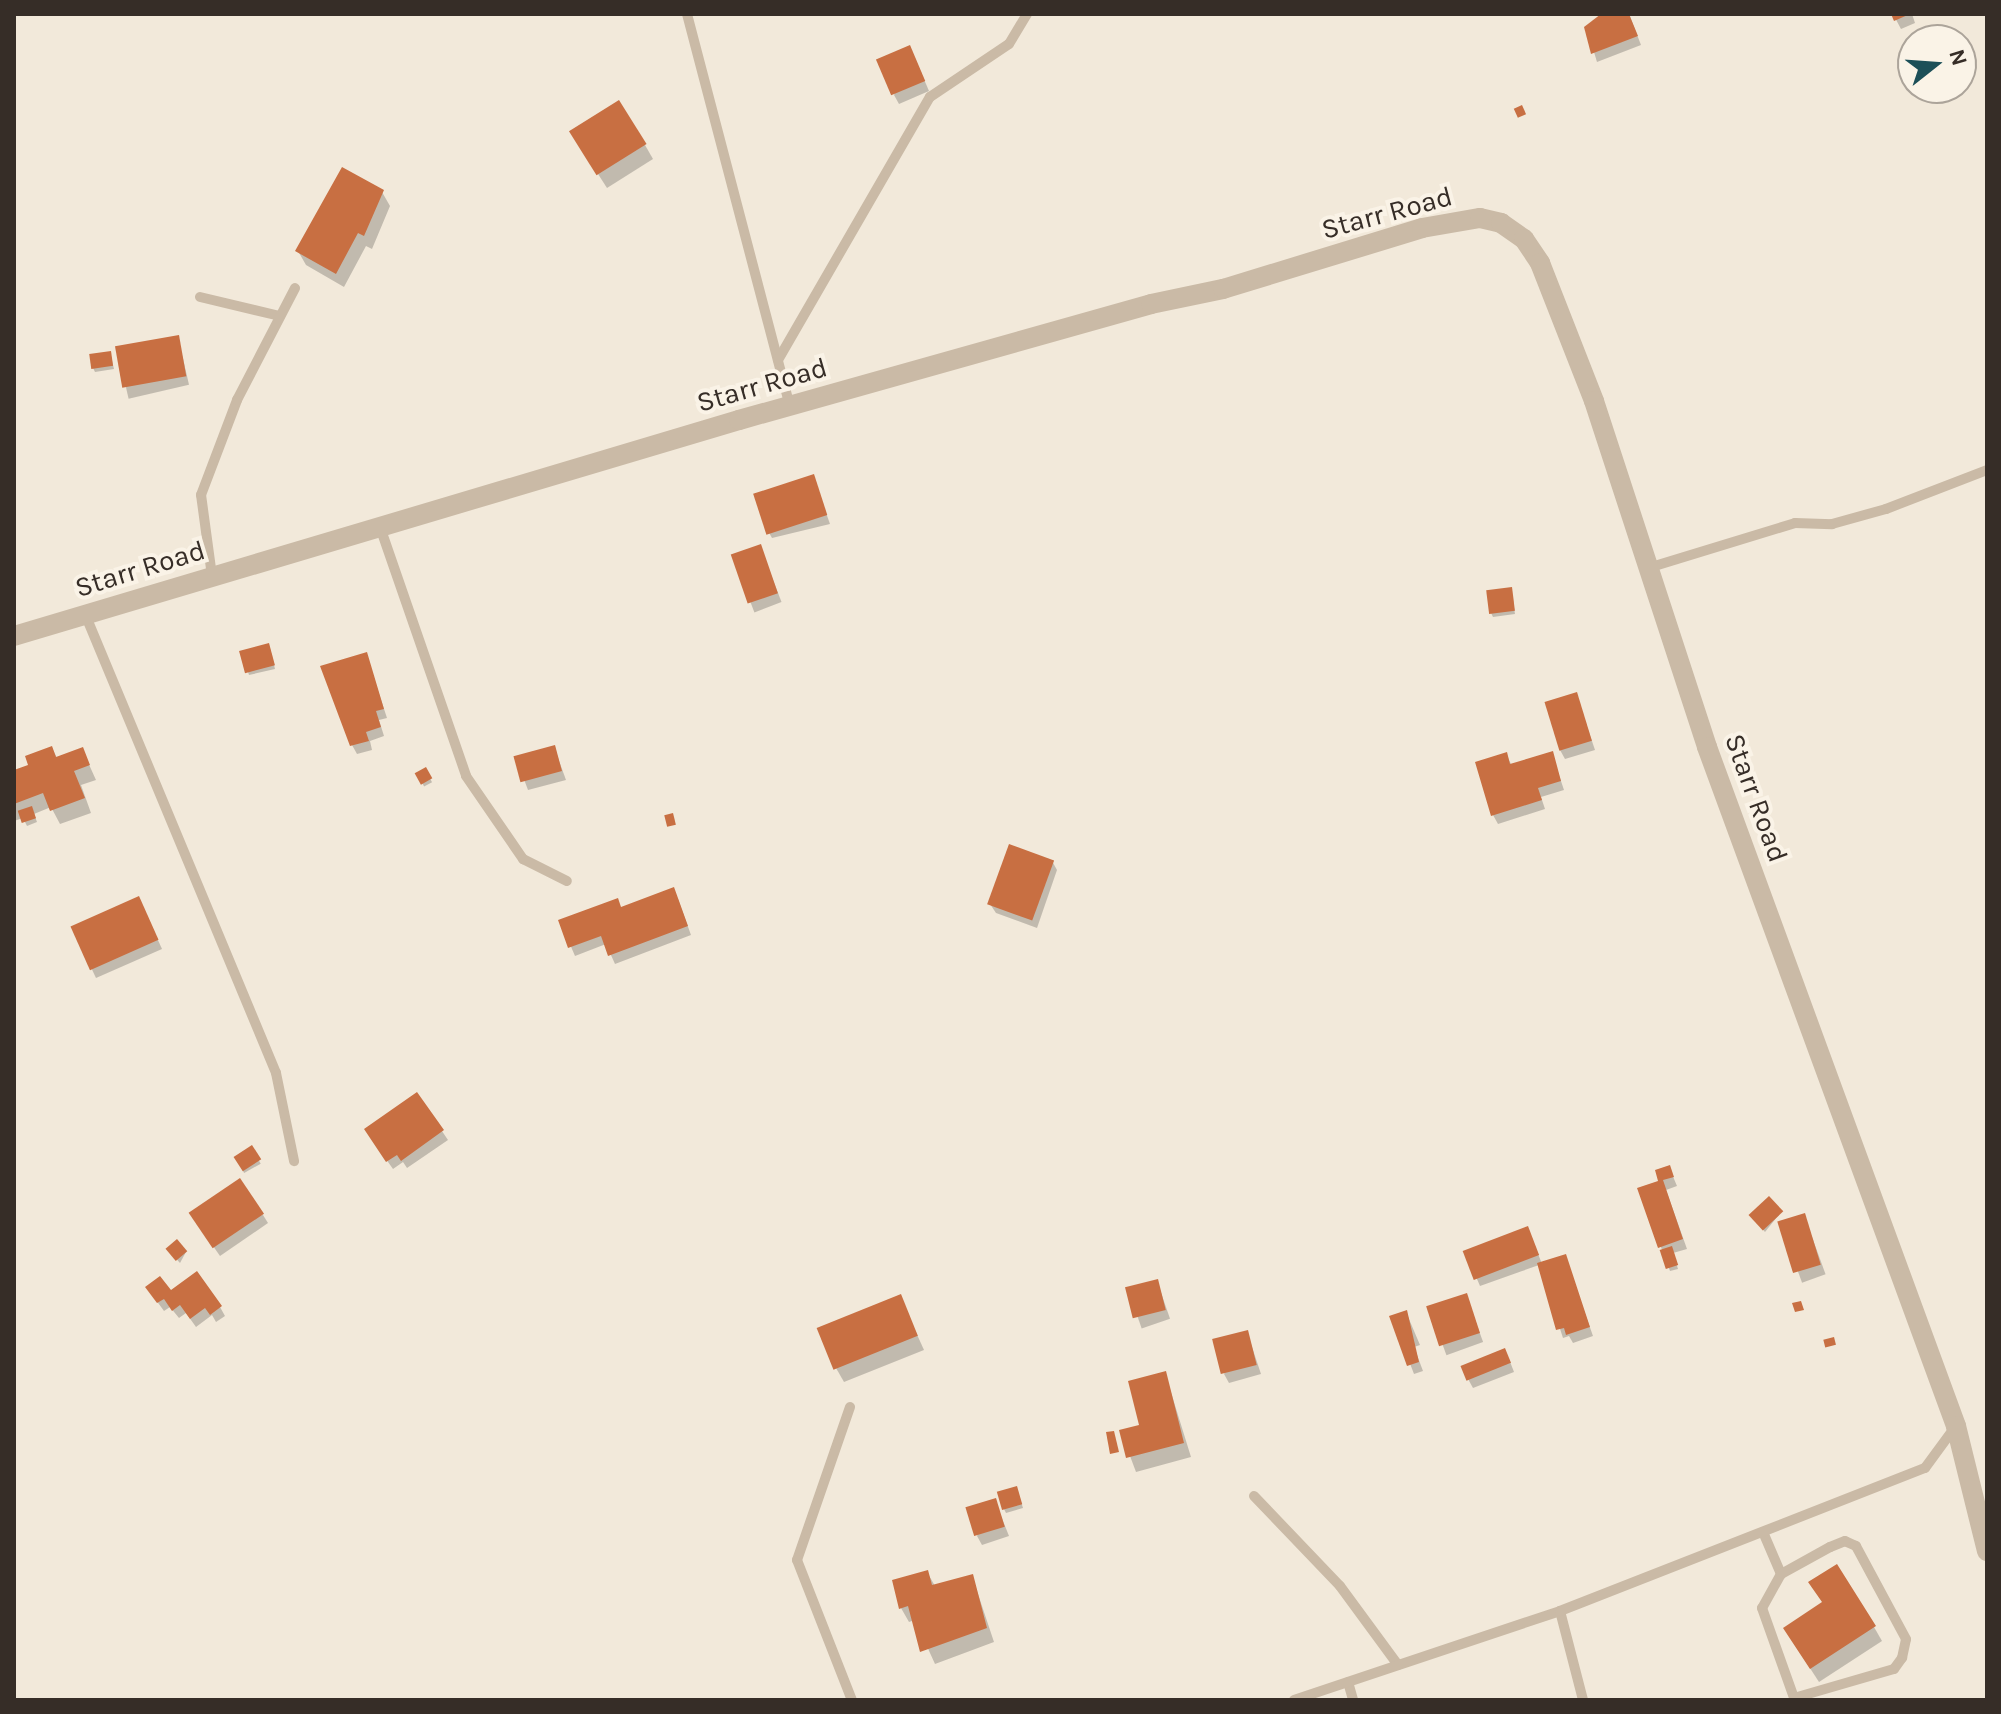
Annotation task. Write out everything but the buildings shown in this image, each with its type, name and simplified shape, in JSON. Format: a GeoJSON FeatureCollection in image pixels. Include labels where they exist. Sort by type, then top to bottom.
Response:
{"type":"FeatureCollection","features":[{"type":"Feature","properties":{"kind":"street","name":"Starr Road"},"geometry":{"type":"LineString","coordinates":[[14,636],[790,406],[1151,304],[1223,289],[1422,228],[1480,218],[1501,223],[1524,239],[1540,263],[1594,401],[1707,747],[1956,1426],[1987,1551]]}},
{"type":"Feature","properties":{"kind":"lane"},"geometry":{"type":"LineString","coordinates":[[687,14],[790,406]]}},
{"type":"Feature","properties":{"kind":"lane"},"geometry":{"type":"LineString","coordinates":[[778,360],[930,97],[1009,44],[1027,14]]}},
{"type":"Feature","properties":{"kind":"lane"},"geometry":{"type":"LineString","coordinates":[[212,576],[201,495],[237,400],[295,288]]}},
{"type":"Feature","properties":{"kind":"lane"},"geometry":{"type":"LineString","coordinates":[[200,297],[280,316]]}},
{"type":"Feature","properties":{"kind":"lane"},"geometry":{"type":"LineString","coordinates":[[1648,568],[1795,523],[1832,524],[1886,509],[1987,470]]}},
{"type":"Feature","properties":{"kind":"lane"},"geometry":{"type":"LineString","coordinates":[[380,527],[466,776],[523,859],[567,881]]}},
{"type":"Feature","properties":{"kind":"lane"},"geometry":{"type":"LineString","coordinates":[[85,614],[276,1073],[294,1161]]}},
{"type":"Feature","properties":{"kind":"lane"},"geometry":{"type":"LineString","coordinates":[[850,1407],[797,1560],[852,1700]]}},
{"type":"Feature","properties":{"kind":"lane"},"geometry":{"type":"LineString","coordinates":[[1294,1700],[1560,1611],[1925,1468],[1956,1426]]}},
{"type":"Feature","properties":{"kind":"lane"},"geometry":{"type":"LineString","coordinates":[[1254,1496],[1340,1586],[1398,1665]]}},
{"type":"Feature","properties":{"kind":"lane"},"geometry":{"type":"LineString","coordinates":[[1763,1532],[1781,1574]]}},
{"type":"Feature","properties":{"kind":"lane"},"geometry":{"type":"LineString","coordinates":[[1845,1541],[1856,1546],[1906,1639],[1902,1658],[1894,1669],[1794,1698],[1762,1608],[1781,1574],[1845,1541]]}},
{"type":"Feature","properties":{"kind":"lane"},"geometry":{"type":"LineString","coordinates":[[1560,1611],[1583,1700]]}},
{"type":"Feature","properties":{"kind":"lane"},"geometry":{"type":"LineString","coordinates":[[1348,1682],[1353,1700]]}}]}
